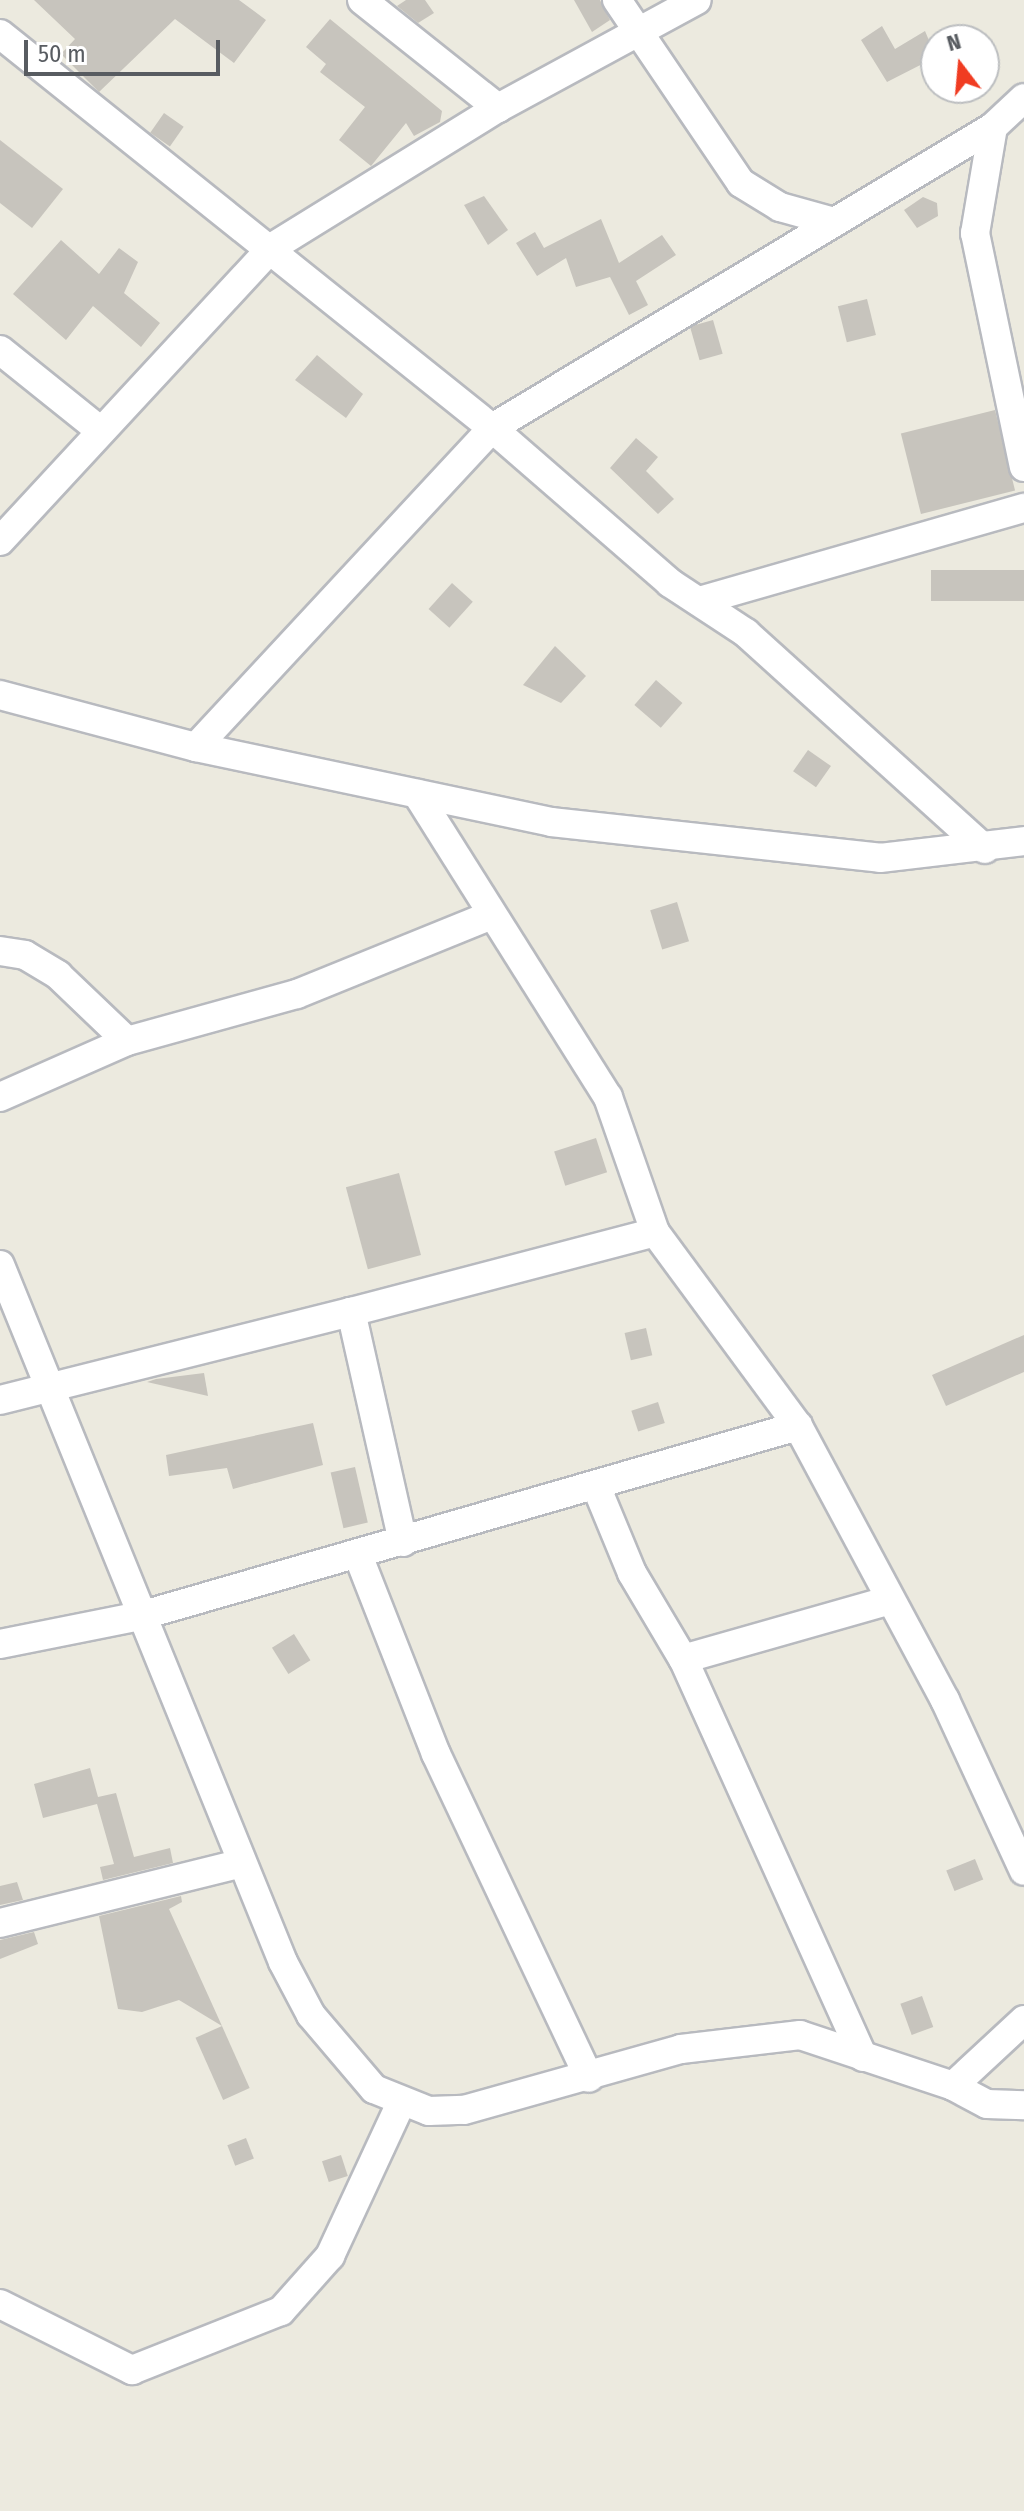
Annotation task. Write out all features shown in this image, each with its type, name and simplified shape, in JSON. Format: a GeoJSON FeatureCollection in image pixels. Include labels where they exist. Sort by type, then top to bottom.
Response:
{"type":"FeatureCollection","features":[{"type":"Feature","properties":{"kind":"street"},"geometry":{"type":"LineString","coordinates":[[362,0],[498,108]]}},
{"type":"Feature","properties":{"kind":"street"},"geometry":{"type":"LineString","coordinates":[[617,0],[638,36],[741,183],[780,207],[834,222]]}},
{"type":"Feature","properties":{"kind":"street"},"geometry":{"type":"LineString","coordinates":[[0,541],[97,428],[271,248],[498,108],[638,36],[697,0]]}},
{"type":"Feature","properties":{"kind":"street"},"geometry":{"type":"LineString","coordinates":[[0,34],[492,428],[601,527],[806,684],[985,849]]}},
{"type":"Feature","properties":{"kind":"street"},"geometry":{"type":"LineString","coordinates":[[196,747],[492,428],[993,127],[1024,98]]}},
{"type":"Feature","properties":{"kind":"street"},"geometry":{"type":"LineString","coordinates":[[993,127],[975,233],[1018,401],[1024,467]]}},
{"type":"Feature","properties":{"kind":"street"},"geometry":{"type":"LineString","coordinates":[[0,350],[97,428]]}},
{"type":"Feature","properties":{"kind":"street"},"geometry":{"type":"LineString","coordinates":[[699,601],[1024,508]]}},
{"type":"Feature","properties":{"kind":"street"},"geometry":{"type":"LineString","coordinates":[[0,695],[196,747],[551,822],[788,853],[880,858],[985,849],[1024,841]]}},
{"type":"Feature","properties":{"kind":"street"},"geometry":{"type":"LineString","coordinates":[[417,794],[608,1097],[655,1232],[798,1426],[887,1601],[945,1700],[1024,1871]]}},
{"type":"Feature","properties":{"kind":"street"},"geometry":{"type":"LineString","coordinates":[[0,1097],[127,1041],[297,994],[492,915]]}},
{"type":"Feature","properties":{"kind":"street"},"geometry":{"type":"LineString","coordinates":[[0,951],[25,955],[58,975],[127,1041]]}},
{"type":"Feature","properties":{"kind":"street"},"geometry":{"type":"LineString","coordinates":[[0,1400],[655,1232]]}},
{"type":"Feature","properties":{"kind":"street"},"geometry":{"type":"LineString","coordinates":[[0,1265],[54,1387],[140,1616],[242,1863],[311,2015],[374,2089],[401,2103],[464,2110],[742,2039],[800,2035],[953,2086],[987,2104],[1024,2105]]}},
{"type":"Feature","properties":{"kind":"street"},"geometry":{"type":"LineString","coordinates":[[351,1312],[403,1542]]}},
{"type":"Feature","properties":{"kind":"street"},"geometry":{"type":"LineString","coordinates":[[0,1644],[140,1616],[798,1426]]}},
{"type":"Feature","properties":{"kind":"street"},"geometry":{"type":"LineString","coordinates":[[596,1486],[632,1573],[683,1659],[863,2057]]}},
{"type":"Feature","properties":{"kind":"street"},"geometry":{"type":"LineString","coordinates":[[358,1555],[436,1754],[589,2078]]}},
{"type":"Feature","properties":{"kind":"street"},"geometry":{"type":"LineString","coordinates":[[683,1659],[887,1601]]}},
{"type":"Feature","properties":{"kind":"street"},"geometry":{"type":"LineString","coordinates":[[0,1923],[242,1863]]}},
{"type":"Feature","properties":{"kind":"street"},"geometry":{"type":"LineString","coordinates":[[953,2086],[1024,2020]]}},
{"type":"Feature","properties":{"kind":"street"},"geometry":{"type":"LineString","coordinates":[[0,2304],[132,2370],[281,2311],[330,2256],[401,2103]]}},
{"type":"Feature","properties":{"kind":"building"},"geometry":{"type":"Polygon","coordinates":[[[34,0],[239,0],[266,20],[234,63],[175,19],[99,92],[61,54],[75,39],[34,0]]]}},
{"type":"Feature","properties":{"kind":"building"},"geometry":{"type":"Polygon","coordinates":[[[406,0],[425,0],[434,13],[418,23],[397,6],[406,0]]]}},
{"type":"Feature","properties":{"kind":"building"},"geometry":{"type":"Polygon","coordinates":[[[574,0],[600,0],[610,20],[592,32],[574,0]]]}},
{"type":"Feature","properties":{"kind":"building"},"geometry":{"type":"Polygon","coordinates":[[[330,19],[442,111],[440,122],[414,136],[406,123],[371,166],[339,140],[365,107],[320,72],[326,64],[306,47],[330,19]]]}},
{"type":"Feature","properties":{"kind":"building"},"geometry":{"type":"Polygon","coordinates":[[[882,26],[895,49],[920,34],[920,65],[887,82],[861,40],[882,26]]]}},
{"type":"Feature","properties":{"kind":"building"},"geometry":{"type":"Polygon","coordinates":[[[164,113],[184,127],[170,146],[150,133],[164,113]]]}},
{"type":"Feature","properties":{"kind":"building"},"geometry":{"type":"Polygon","coordinates":[[[0,140],[63,189],[32,228],[0,203],[0,140]]]}},
{"type":"Feature","properties":{"kind":"building"},"geometry":{"type":"Polygon","coordinates":[[[484,196],[508,230],[488,245],[464,205],[484,196]]]}},
{"type":"Feature","properties":{"kind":"building"},"geometry":{"type":"Polygon","coordinates":[[[923,197],[937,203],[938,216],[917,228],[904,210],[923,197]]]}},
{"type":"Feature","properties":{"kind":"building"},"geometry":{"type":"Polygon","coordinates":[[[601,219],[619,263],[662,235],[676,255],[636,281],[648,305],[629,315],[610,277],[576,287],[566,258],[537,276],[516,243],[535,232],[544,248],[601,219]]]}},
{"type":"Feature","properties":{"kind":"building"},"geometry":{"type":"Polygon","coordinates":[[[61,240],[99,274],[119,248],[138,262],[124,293],[160,323],[141,347],[93,306],[66,340],[13,294],[61,240]]]}},
{"type":"Feature","properties":{"kind":"building"},"geometry":{"type":"Polygon","coordinates":[[[867,299],[876,335],[847,342],[838,306],[867,299]]]}},
{"type":"Feature","properties":{"kind":"building"},"geometry":{"type":"Polygon","coordinates":[[[713,320],[723,354],[700,360],[690,327],[713,320]]]}},
{"type":"Feature","properties":{"kind":"building"},"geometry":{"type":"Polygon","coordinates":[[[317,355],[363,394],[346,418],[295,380],[317,355]]]}},
{"type":"Feature","properties":{"kind":"building"},"geometry":{"type":"Polygon","coordinates":[[[995,410],[1015,491],[921,514],[901,433],[995,410]]]}},
{"type":"Feature","properties":{"kind":"building"},"geometry":{"type":"Polygon","coordinates":[[[636,438],[658,457],[646,471],[674,499],[658,514],[610,468],[636,438]]]}},
{"type":"Feature","properties":{"kind":"building"},"geometry":{"type":"Polygon","coordinates":[[[931,570],[1024,570],[1024,601],[931,601],[931,570]]]}},
{"type":"Feature","properties":{"kind":"building"},"geometry":{"type":"Polygon","coordinates":[[[452,583],[473,602],[449,628],[429,609],[452,583]]]}},
{"type":"Feature","properties":{"kind":"building"},"geometry":{"type":"Polygon","coordinates":[[[555,646],[586,676],[561,703],[523,685],[555,646]]]}},
{"type":"Feature","properties":{"kind":"building"},"geometry":{"type":"Polygon","coordinates":[[[656,680],[682,703],[661,728],[634,705],[656,680]]]}},
{"type":"Feature","properties":{"kind":"building"},"geometry":{"type":"Polygon","coordinates":[[[808,750],[831,766],[816,787],[793,771],[808,750]]]}},
{"type":"Feature","properties":{"kind":"building"},"geometry":{"type":"Polygon","coordinates":[[[677,902],[689,941],[662,949],[650,910],[677,902]]]}},
{"type":"Feature","properties":{"kind":"building"},"geometry":{"type":"Polygon","coordinates":[[[596,1138],[607,1172],[565,1186],[554,1152],[596,1138]]]}},
{"type":"Feature","properties":{"kind":"building"},"geometry":{"type":"Polygon","coordinates":[[[399,1173],[421,1255],[368,1269],[346,1187],[399,1173]]]}},
{"type":"Feature","properties":{"kind":"building"},"geometry":{"type":"Polygon","coordinates":[[[646,1328],[652,1355],[631,1360],[625,1333],[646,1328]]]}},
{"type":"Feature","properties":{"kind":"building"},"geometry":{"type":"Polygon","coordinates":[[[1024,1335],[1024,1372],[946,1406],[932,1375],[1024,1335]]]}},
{"type":"Feature","properties":{"kind":"building"},"geometry":{"type":"Polygon","coordinates":[[[204,1373],[208,1396],[147,1382],[156,1379],[204,1373]]]}},
{"type":"Feature","properties":{"kind":"building"},"geometry":{"type":"Polygon","coordinates":[[[658,1402],[665,1423],[638,1432],[631,1411],[658,1402]]]}},
{"type":"Feature","properties":{"kind":"building"},"geometry":{"type":"Polygon","coordinates":[[[313,1423],[323,1465],[233,1489],[227,1468],[169,1476],[166,1455],[313,1423]]]}},
{"type":"Feature","properties":{"kind":"building"},"geometry":{"type":"Polygon","coordinates":[[[355,1467],[368,1523],[343,1528],[331,1473],[355,1467]]]}},
{"type":"Feature","properties":{"kind":"building"},"geometry":{"type":"Polygon","coordinates":[[[294,1634],[310,1660],[288,1674],[272,1648],[294,1634]]]}},
{"type":"Feature","properties":{"kind":"building"},"geometry":{"type":"Polygon","coordinates":[[[90,1768],[98,1797],[116,1793],[134,1857],[170,1848],[173,1863],[103,1880],[100,1867],[114,1864],[97,1804],[43,1818],[34,1784],[90,1768]]]}},
{"type":"Feature","properties":{"kind":"building"},"geometry":{"type":"Polygon","coordinates":[[[975,1859],[983,1879],[954,1891],[946,1871],[975,1859]]]}},
{"type":"Feature","properties":{"kind":"building"},"geometry":{"type":"Polygon","coordinates":[[[17,1882],[23,1900],[0,1905],[0,1886],[17,1882]]]}},
{"type":"Feature","properties":{"kind":"building"},"geometry":{"type":"Polygon","coordinates":[[[181,1896],[182,1902],[169,1909],[222,2026],[179,2000],[142,2012],[118,2009],[99,1916],[181,1896]]]}},
{"type":"Feature","properties":{"kind":"building"},"geometry":{"type":"Polygon","coordinates":[[[34,1932],[38,1944],[0,1959],[0,1940],[34,1932]]]}},
{"type":"Feature","properties":{"kind":"building"},"geometry":{"type":"Polygon","coordinates":[[[922,1996],[933,2027],[912,2035],[900,2004],[922,1996]]]}},
{"type":"Feature","properties":{"kind":"building"},"geometry":{"type":"Polygon","coordinates":[[[222,2026],[250,2088],[223,2100],[196,2038],[222,2026]]]}},
{"type":"Feature","properties":{"kind":"building"},"geometry":{"type":"Polygon","coordinates":[[[246,2138],[254,2159],[235,2166],[227,2145],[246,2138]]]}},
{"type":"Feature","properties":{"kind":"building"},"geometry":{"type":"Polygon","coordinates":[[[341,2155],[348,2176],[329,2182],[322,2161],[341,2155]]]}}]}
